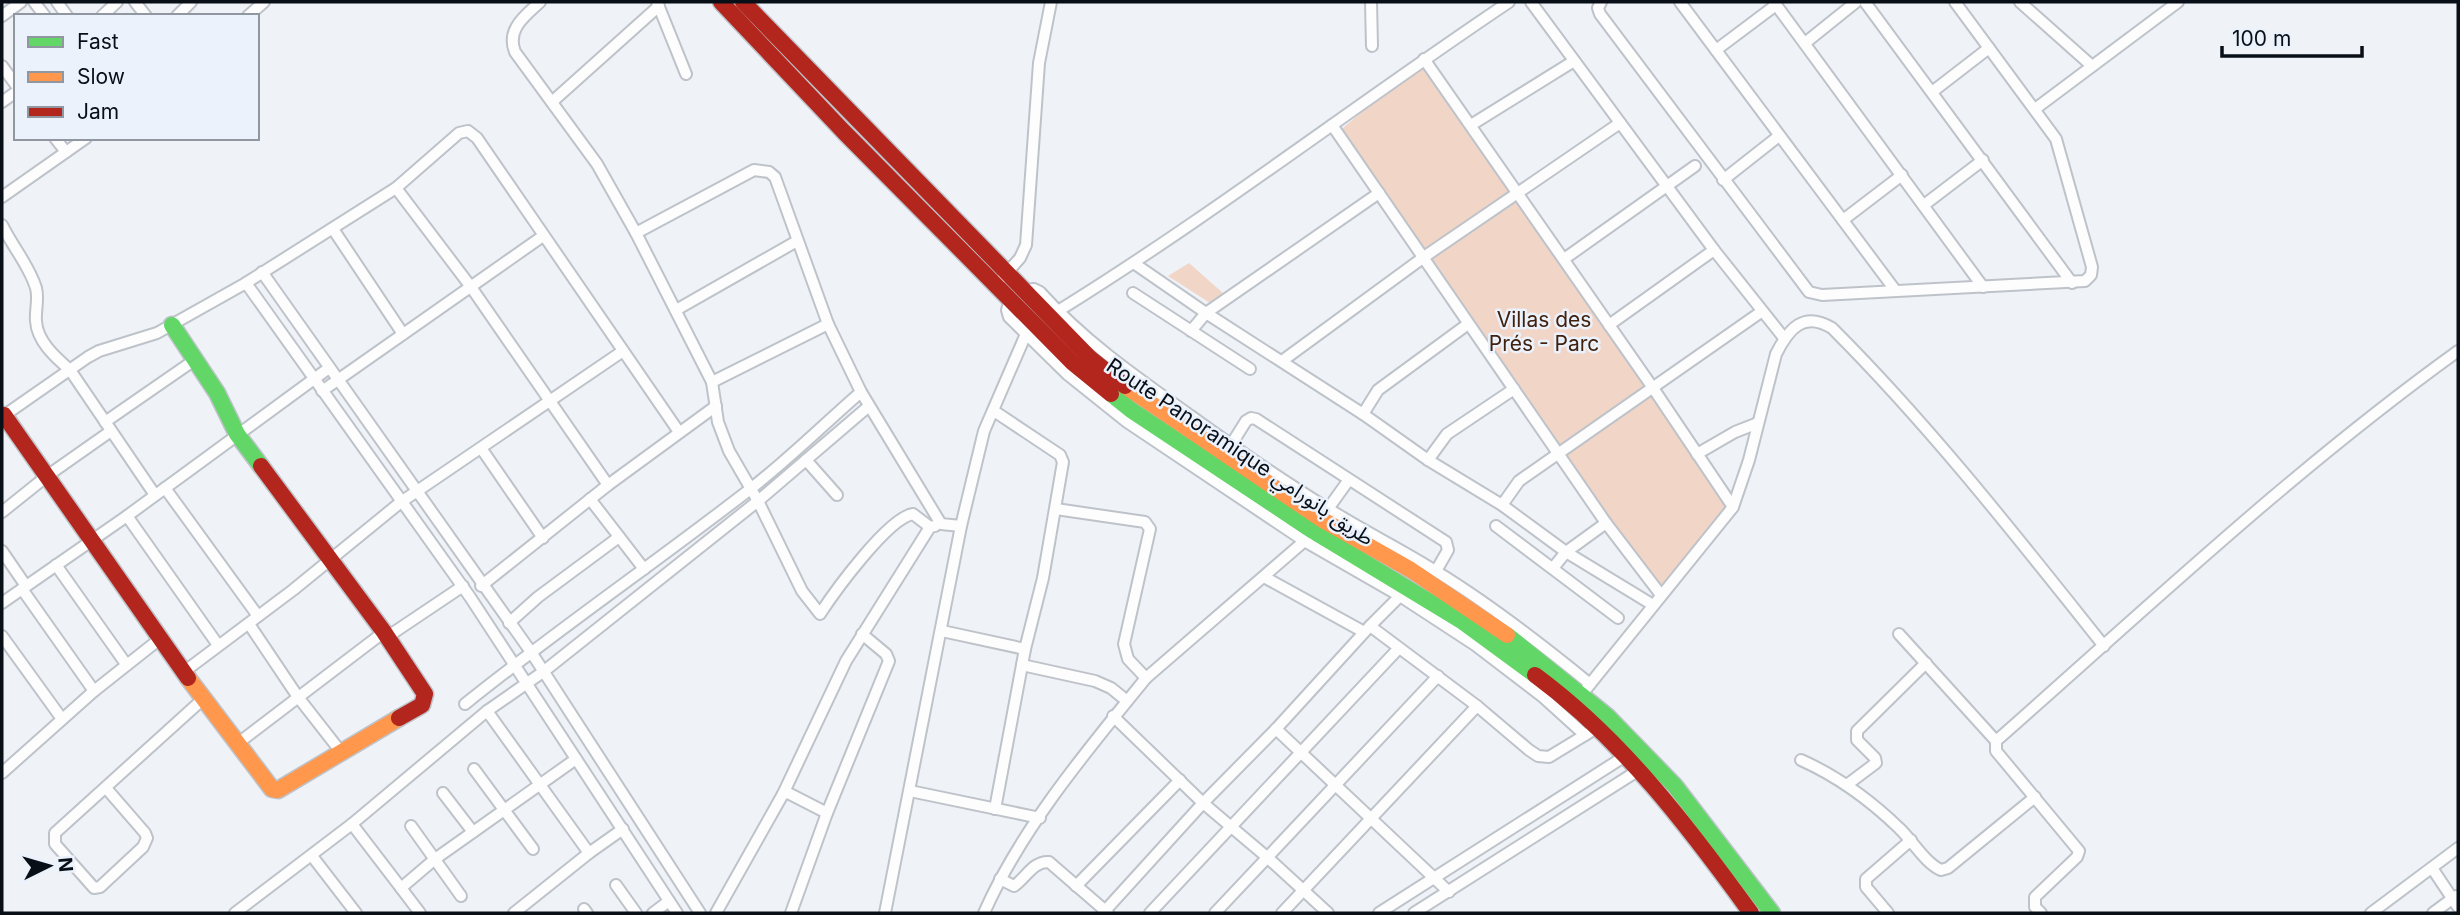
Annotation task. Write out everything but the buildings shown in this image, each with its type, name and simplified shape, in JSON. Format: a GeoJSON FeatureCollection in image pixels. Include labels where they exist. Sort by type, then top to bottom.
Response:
{"type":"FeatureCollection","features":[{"type":"Feature","properties":{"kind":"street"},"geometry":{"type":"LineString","coordinates":[[2,16],[21,2]]}},
{"type":"Feature","properties":{"kind":"street"},"geometry":{"type":"LineString","coordinates":[[104,14],[117,2]]}},
{"type":"Feature","properties":{"kind":"street"},"geometry":{"type":"LineString","coordinates":[[250,14],[264,2]]}},
{"type":"Feature","properties":{"kind":"street"},"geometry":{"type":"LineString","coordinates":[[540,2],[517,24],[512,38],[513,46],[597,164],[636,233],[712,382],[721,434],[758,501],[802,591],[820,614],[837,588],[876,542],[906,515],[913,514],[936,526],[961,526]]}},
{"type":"Feature","properties":{"kind":"street","name":"Route Panoramique طريق بانورامي"},"geometry":{"type":"LineString","coordinates":[[721,2],[844,132],[1000,279]]}},
{"type":"Feature","properties":{"kind":"street","name":"Route Panoramique طريق بانورامي"},"geometry":{"type":"LineString","coordinates":[[743,2],[1016,296],[1113,377],[1317,525],[1473,628],[1542,680],[1591,732],[1632,752]]}},
{"type":"Feature","properties":{"kind":"street"},"geometry":{"type":"LineString","coordinates":[[1000,279],[1020,258],[1026,245],[1038,63],[1051,2]]}},
{"type":"Feature","properties":{"kind":"street"},"geometry":{"type":"LineString","coordinates":[[1371,2],[1372,46]]}},
{"type":"Feature","properties":{"kind":"street"},"geometry":{"type":"LineString","coordinates":[[1058,311],[1135,264],[1509,2]]}},
{"type":"Feature","properties":{"kind":"street"},"geometry":{"type":"LineString","coordinates":[[1531,2],[1714,250],[1784,338]]}},
{"type":"Feature","properties":{"kind":"street"},"geometry":{"type":"LineString","coordinates":[[1601,2],[1598,8],[1600,14],[1809,292],[1822,295],[2082,282],[2088,278],[2092,267],[2059,146],[2035,109],[1955,2]]}},
{"type":"Feature","properties":{"kind":"street"},"geometry":{"type":"LineString","coordinates":[[1680,2],[1895,290]]}},
{"type":"Feature","properties":{"kind":"street"},"geometry":{"type":"LineString","coordinates":[[1805,43],[1856,2]]}},
{"type":"Feature","properties":{"kind":"street"},"geometry":{"type":"LineString","coordinates":[[1865,2],[2072,282]]}},
{"type":"Feature","properties":{"kind":"street"},"geometry":{"type":"LineString","coordinates":[[2020,2],[2092,66]]}},
{"type":"Feature","properties":{"kind":"street"},"geometry":{"type":"LineString","coordinates":[[2035,109],[2178,2]]}},
{"type":"Feature","properties":{"kind":"street"},"geometry":{"type":"LineString","coordinates":[[1716,50],[1775,3],[1983,287]]}},
{"type":"Feature","properties":{"kind":"street"},"geometry":{"type":"LineString","coordinates":[[553,101],[658,4],[686,74]]}},
{"type":"Feature","properties":{"kind":"street"},"geometry":{"type":"LineString","coordinates":[[1932,92],[1989,48]]}},
{"type":"Feature","properties":{"kind":"street"},"geometry":{"type":"LineString","coordinates":[[1424,59],[1733,507]]}},
{"type":"Feature","properties":{"kind":"street"},"geometry":{"type":"LineString","coordinates":[[1471,125],[1574,61]]}},
{"type":"Feature","properties":{"kind":"street"},"geometry":{"type":"LineString","coordinates":[[2,66],[14,82]]}},
{"type":"Feature","properties":{"kind":"street"},"geometry":{"type":"LineString","coordinates":[[1282,361],[1424,257],[1620,123]]}},
{"type":"Feature","properties":{"kind":"street"},"geometry":{"type":"LineString","coordinates":[[1332,125],[1606,523],[1661,595]]}},
{"type":"Feature","properties":{"kind":"street"},"geometry":{"type":"LineString","coordinates":[[172,325],[217,393],[237,434],[386,635],[425,694],[422,705],[275,790],[204,699],[3,416],[99,351],[157,333],[246,283],[396,188],[459,133],[468,131],[477,138],[679,432]]}},
{"type":"Feature","properties":{"kind":"street"},"geometry":{"type":"LineString","coordinates":[[1723,180],[1779,136]]}},
{"type":"Feature","properties":{"kind":"street"},"geometry":{"type":"LineString","coordinates":[[57,140],[66,152]]}},
{"type":"Feature","properties":{"kind":"street"},"geometry":{"type":"LineString","coordinates":[[2,197],[83,140]]}},
{"type":"Feature","properties":{"kind":"street"},"geometry":{"type":"LineString","coordinates":[[1924,205],[1983,160]]}},
{"type":"Feature","properties":{"kind":"street"},"geometry":{"type":"LineString","coordinates":[[1564,260],[1695,166]]}},
{"type":"Feature","properties":{"kind":"street"},"geometry":{"type":"LineString","coordinates":[[636,233],[747,173],[762,169],[775,177],[828,324],[869,407],[936,526]]}},
{"type":"Feature","properties":{"kind":"street"},"geometry":{"type":"LineString","coordinates":[[1843,220],[1902,175]]}},
{"type":"Feature","properties":{"kind":"street"},"geometry":{"type":"LineString","coordinates":[[396,188],[471,287],[608,485]]}},
{"type":"Feature","properties":{"kind":"street"},"geometry":{"type":"LineString","coordinates":[[1191,331],[1206,313],[1380,193]]}},
{"type":"Feature","properties":{"kind":"street"},"geometry":{"type":"LineString","coordinates":[[2,225],[27,267],[36,289],[36,318],[41,338],[69,370],[108,427],[258,616]]}},
{"type":"Feature","properties":{"kind":"street"},"geometry":{"type":"LineString","coordinates":[[333,229],[403,334]]}},
{"type":"Feature","properties":{"kind":"street"},"geometry":{"type":"LineString","coordinates":[[322,391],[543,236]]}},
{"type":"Feature","properties":{"kind":"street"},"geometry":{"type":"LineString","coordinates":[[676,310],[797,240]]}},
{"type":"Feature","properties":{"kind":"street"},"geometry":{"type":"LineString","coordinates":[[1609,325],[1714,250]]}},
{"type":"Feature","properties":{"kind":"street"},"geometry":{"type":"LineString","coordinates":[[1135,264],[1428,460],[1502,505],[1566,552],[1653,605]]}},
{"type":"Feature","properties":{"kind":"street"},"geometry":{"type":"LineString","coordinates":[[262,272],[481,586],[531,652],[700,913]]}},
{"type":"Feature","properties":{"kind":"street"},"geometry":{"type":"LineString","coordinates":[[246,283],[463,586],[677,913]]}},
{"type":"Feature","properties":{"kind":"street"},"geometry":{"type":"LineString","coordinates":[[1264,577],[1399,648],[1538,756],[1544,758],[1555,755],[1591,732],[1499,661],[1400,596],[1317,525],[1231,445],[1105,355],[1037,290],[1016,296],[1007,315],[1106,407],[1317,525],[1436,571],[1534,639],[1586,689],[1733,507],[1776,354],[1791,330],[1816,320],[1832,328],[1920,421],[2104,646]]}},
{"type":"Feature","properties":{"kind":"street"},"geometry":{"type":"LineString","coordinates":[[1133,293],[1250,369]]}},
{"type":"Feature","properties":{"kind":"street"},"geometry":{"type":"LineString","coordinates":[[1502,505],[1519,481],[1761,312]]}},
{"type":"Feature","properties":{"kind":"street"},"geometry":{"type":"LineString","coordinates":[[712,382],[828,324]]}},
{"type":"Feature","properties":{"kind":"street"},"geometry":{"type":"LineString","coordinates":[[1363,414],[1378,390],[1468,324]]}},
{"type":"Feature","properties":{"kind":"street"},"geometry":{"type":"LineString","coordinates":[[886,913],[961,526],[984,431],[1026,334]]}},
{"type":"Feature","properties":{"kind":"street"},"geometry":{"type":"LineString","coordinates":[[184,671],[331,561],[401,502],[623,351]]}},
{"type":"Feature","properties":{"kind":"street"},"geometry":{"type":"LineString","coordinates":[[1996,741],[2220,542],[2312,465],[2458,351]]}},
{"type":"Feature","properties":{"kind":"street"},"geometry":{"type":"LineString","coordinates":[[2,512],[196,359]]}},
{"type":"Feature","properties":{"kind":"street"},"geometry":{"type":"LineString","coordinates":[[2,603],[127,516],[329,368]]}},
{"type":"Feature","properties":{"kind":"street"},"geometry":{"type":"LineString","coordinates":[[1428,460],[1447,434],[1514,389]]}},
{"type":"Feature","properties":{"kind":"street"},"geometry":{"type":"LineString","coordinates":[[465,704],[751,488],[861,392]]}},
{"type":"Feature","properties":{"kind":"street"},"geometry":{"type":"LineString","coordinates":[[481,586],[608,485],[716,405]]}},
{"type":"Feature","properties":{"kind":"street"},"geometry":{"type":"LineString","coordinates":[[235,913],[312,856],[487,711],[543,672],[758,501],[869,407]]}},
{"type":"Feature","properties":{"kind":"street"},"geometry":{"type":"LineString","coordinates":[[993,411],[1062,458],[1043,578],[1025,649],[995,809]]}},
{"type":"Feature","properties":{"kind":"street"},"geometry":{"type":"LineString","coordinates":[[1231,445],[1246,421],[1254,418],[1446,542],[1448,550],[1436,571]]}},
{"type":"Feature","properties":{"kind":"street"},"geometry":{"type":"LineString","coordinates":[[1698,454],[1735,432],[1758,423]]}},
{"type":"Feature","properties":{"kind":"street"},"geometry":{"type":"LineString","coordinates":[[481,447],[543,538]]}},
{"type":"Feature","properties":{"kind":"street"},"geometry":{"type":"LineString","coordinates":[[806,460],[837,495]]}},
{"type":"Feature","properties":{"kind":"street"},"geometry":{"type":"LineString","coordinates":[[984,913],[1000,879],[1090,745],[1113,716],[1146,678],[1264,577],[1317,525],[1348,481]]}},
{"type":"Feature","properties":{"kind":"street"},"geometry":{"type":"LineString","coordinates":[[590,499],[644,569]]}},
{"type":"Feature","properties":{"kind":"street"},"geometry":{"type":"LineString","coordinates":[[1056,509],[1145,522],[1148,525],[1150,529],[1124,644],[1128,659],[1146,678]]}},
{"type":"Feature","properties":{"kind":"street"},"geometry":{"type":"LineString","coordinates":[[127,516],[218,645]]}},
{"type":"Feature","properties":{"kind":"street"},"geometry":{"type":"LineString","coordinates":[[1553,568],[1566,552],[1606,523]]}},
{"type":"Feature","properties":{"kind":"street","name":"Route Panoramique طريق بانورامي"},"geometry":{"type":"LineString","coordinates":[[1317,525],[1411,570],[1586,689],[1632,752],[1725,847],[1772,913]]}},
{"type":"Feature","properties":{"kind":"street"},"geometry":{"type":"LineString","coordinates":[[716,913],[783,794],[846,661],[936,526]]}},
{"type":"Feature","properties":{"kind":"street"},"geometry":{"type":"LineString","coordinates":[[1496,526],[1618,618]]}},
{"type":"Feature","properties":{"kind":"street"},"geometry":{"type":"LineString","coordinates":[[509,623],[538,597],[619,537]]}},
{"type":"Feature","properties":{"kind":"street"},"geometry":{"type":"LineString","coordinates":[[2,551],[94,691]]}},
{"type":"Feature","properties":{"kind":"street"},"geometry":{"type":"LineString","coordinates":[[56,565],[126,664]]}},
{"type":"Feature","properties":{"kind":"street"},"geometry":{"type":"LineString","coordinates":[[1640,597],[1652,583]]}},
{"type":"Feature","properties":{"kind":"street"},"geometry":{"type":"LineString","coordinates":[[237,744],[386,635],[463,586]]}},
{"type":"Feature","properties":{"kind":"street"},"geometry":{"type":"LineString","coordinates":[[1000,879],[1011,886],[1017,885],[1036,864],[1049,862],[1105,912],[1203,803],[1400,596]]}},
{"type":"Feature","properties":{"kind":"street"},"geometry":{"type":"LineString","coordinates":[[249,624],[341,752]]}},
{"type":"Feature","properties":{"kind":"street"},"geometry":{"type":"LineString","coordinates":[[942,631],[1025,649]]}},
{"type":"Feature","properties":{"kind":"street"},"geometry":{"type":"LineString","coordinates":[[1899,634],[1996,741],[1996,751],[2079,851],[2077,857],[2035,897],[2035,906],[2041,913]]}},
{"type":"Feature","properties":{"kind":"street"},"geometry":{"type":"LineString","coordinates":[[791,913],[827,813],[889,661],[886,654],[862,635]]}},
{"type":"Feature","properties":{"kind":"street"},"geometry":{"type":"LineString","coordinates":[[2,636],[62,719]]}},
{"type":"Feature","properties":{"kind":"street"},"geometry":{"type":"LineString","coordinates":[[2,773],[94,691],[161,638]]}},
{"type":"Feature","properties":{"kind":"street"},"geometry":{"type":"LineString","coordinates":[[1150,913],[1399,648]]}},
{"type":"Feature","properties":{"kind":"street"},"geometry":{"type":"LineString","coordinates":[[1848,784],[1875,765],[1876,761],[1857,740],[1857,731],[1926,663]]}},
{"type":"Feature","properties":{"kind":"street"},"geometry":{"type":"LineString","coordinates":[[1022,665],[1095,681],[1111,688],[1128,701]]}},
{"type":"Feature","properties":{"kind":"street"},"geometry":{"type":"LineString","coordinates":[[1215,913],[1438,676]]}},
{"type":"Feature","properties":{"kind":"street"},"geometry":{"type":"LineString","coordinates":[[106,788],[147,838],[143,847],[100,887],[94,888],[55,844],[54,836],[106,788],[204,699]]}},
{"type":"Feature","properties":{"kind":"street"},"geometry":{"type":"LineString","coordinates":[[1282,913],[1477,706]]}},
{"type":"Feature","properties":{"kind":"street"},"geometry":{"type":"LineString","coordinates":[[487,711],[589,853]]}},
{"type":"Feature","properties":{"kind":"street"},"geometry":{"type":"LineString","coordinates":[[1113,716],[1203,803],[1328,913]]}},
{"type":"Feature","properties":{"kind":"street"},"geometry":{"type":"LineString","coordinates":[[1276,729],[1449,892]]}},
{"type":"Feature","properties":{"kind":"street"},"geometry":{"type":"LineString","coordinates":[[1379,913],[1632,752]]}},
{"type":"Feature","properties":{"kind":"street"},"geometry":{"type":"LineString","coordinates":[[401,888],[435,859],[576,758]]}},
{"type":"Feature","properties":{"kind":"street"},"geometry":{"type":"LineString","coordinates":[[1801,760],[1848,784],[1872,802],[1935,867],[1945,870],[2035,797]]}},
{"type":"Feature","properties":{"kind":"street"},"geometry":{"type":"LineString","coordinates":[[1414,913],[1645,766]]}},
{"type":"Feature","properties":{"kind":"street","name":"Route Panoramique طريق بانورامي"},"geometry":{"type":"LineString","coordinates":[[1645,766],[1751,913]]}},
{"type":"Feature","properties":{"kind":"street"},"geometry":{"type":"LineString","coordinates":[[474,769],[534,849]]}},
{"type":"Feature","properties":{"kind":"street"},"geometry":{"type":"LineString","coordinates":[[1076,886],[1180,780]]}},
{"type":"Feature","properties":{"kind":"street"},"geometry":{"type":"LineString","coordinates":[[910,791],[1040,818]]}},
{"type":"Feature","properties":{"kind":"street"},"geometry":{"type":"LineString","coordinates":[[443,793],[472,832]]}},
{"type":"Feature","properties":{"kind":"street"},"geometry":{"type":"LineString","coordinates":[[783,794],[788,793],[827,813]]}},
{"type":"Feature","properties":{"kind":"street"},"geometry":{"type":"LineString","coordinates":[[352,824],[420,913]]}},
{"type":"Feature","properties":{"kind":"street"},"geometry":{"type":"LineString","coordinates":[[411,826],[461,896]]}},
{"type":"Feature","properties":{"kind":"street"},"geometry":{"type":"LineString","coordinates":[[514,913],[589,853],[623,830]]}},
{"type":"Feature","properties":{"kind":"street"},"geometry":{"type":"LineString","coordinates":[[1888,913],[1866,887],[1866,879],[1911,840]]}},
{"type":"Feature","properties":{"kind":"street"},"geometry":{"type":"LineString","coordinates":[[2371,913],[2458,848]]}},
{"type":"Feature","properties":{"kind":"street"},"geometry":{"type":"LineString","coordinates":[[312,856],[356,913]]}},
{"type":"Feature","properties":{"kind":"street"},"geometry":{"type":"LineString","coordinates":[[2432,868],[2456,900],[2433,913]]}},
{"type":"Feature","properties":{"kind":"street"},"geometry":{"type":"LineString","coordinates":[[616,885],[636,913]]}},
{"type":"Feature","properties":{"kind":"street"},"geometry":{"type":"LineString","coordinates":[[653,913],[669,901]]}},
{"type":"Feature","properties":{"kind":"green space","name":"Villas des Prés - Parc"},"geometry":{"type":"Polygon","coordinates":[[[1424,59],[1733,507],[1661,595],[1337,133],[1424,59]]]}},
{"type":"Feature","properties":{"kind":"green space"},"geometry":{"type":"Polygon","coordinates":[[[1189,263],[1224,294],[1210,303],[1168,276],[1189,263]]]}},
{"type":"Feature","properties":{"kind":"traffic: fast"},"geometry":{"type":"LineString","coordinates":[[172,325],[217,393],[237,434],[261,466]]}},
{"type":"Feature","properties":{"kind":"traffic: fast"},"geometry":{"type":"LineString","coordinates":[[1111,394],[1313,531],[1463,622],[1535,675]]}},
{"type":"Feature","properties":{"kind":"traffic: fast"},"geometry":{"type":"LineString","coordinates":[[1507,635],[1608,717],[1675,786],[1772,913]]}},
{"type":"Feature","properties":{"kind":"traffic: slow"},"geometry":{"type":"LineString","coordinates":[[1125,386],[1321,519],[1411,570],[1507,635]]}},
{"type":"Feature","properties":{"kind":"traffic: slow"},"geometry":{"type":"LineString","coordinates":[[188,678],[272,789],[278,790],[399,718]]}},
{"type":"Feature","properties":{"kind":"traffic: jam"},"geometry":{"type":"LineString","coordinates":[[721,2],[844,132],[1073,363],[1111,394]]}},
{"type":"Feature","properties":{"kind":"traffic: jam"},"geometry":{"type":"LineString","coordinates":[[743,2],[1090,358],[1125,386]]}},
{"type":"Feature","properties":{"kind":"traffic: jam"},"geometry":{"type":"LineString","coordinates":[[4,415],[188,678]]}},
{"type":"Feature","properties":{"kind":"traffic: jam"},"geometry":{"type":"LineString","coordinates":[[261,466],[384,632],[425,694],[422,705],[399,718]]}},
{"type":"Feature","properties":{"kind":"traffic: jam"},"geometry":{"type":"LineString","coordinates":[[1535,675],[1567,700],[1625,755],[1678,816],[1751,913]]}}]}
